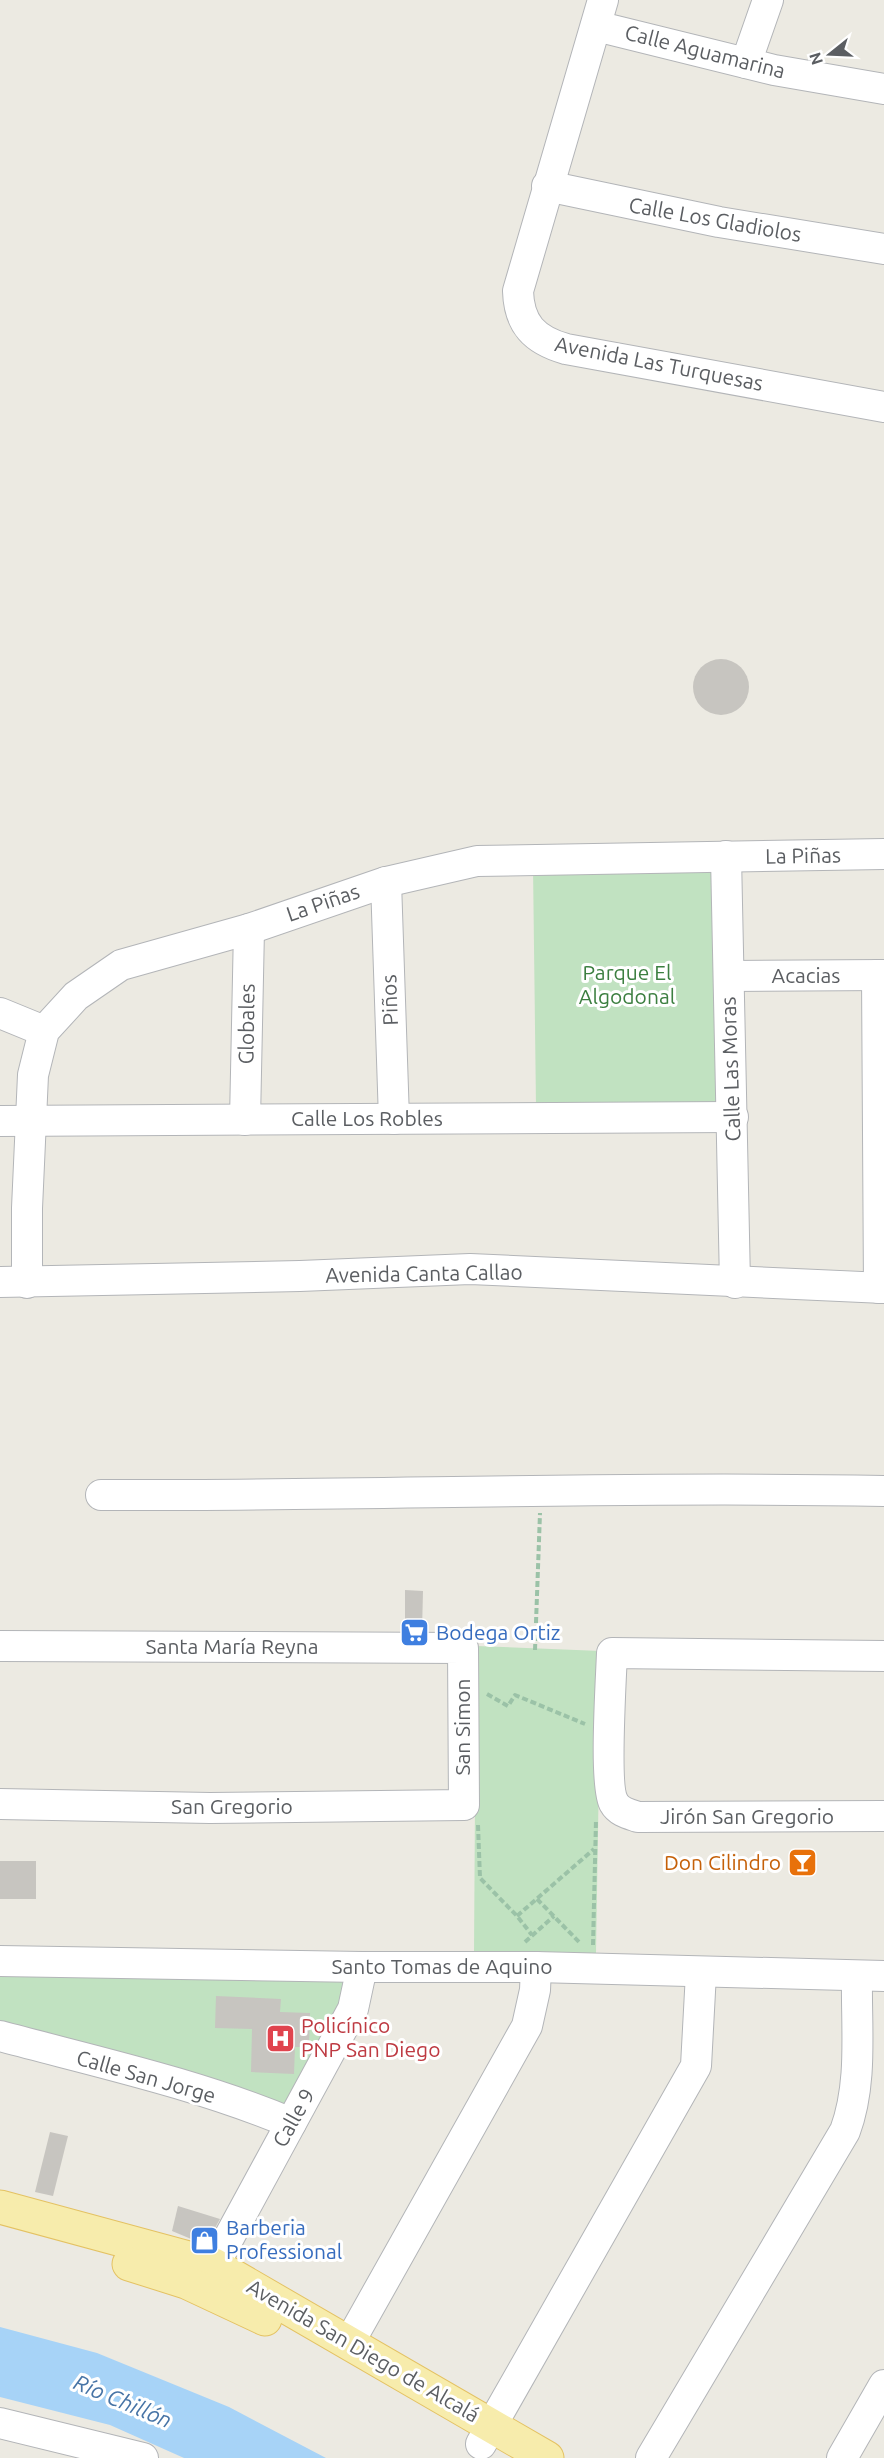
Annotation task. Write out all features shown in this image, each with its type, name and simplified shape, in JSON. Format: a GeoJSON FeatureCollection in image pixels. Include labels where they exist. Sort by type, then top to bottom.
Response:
{"type":"FeatureCollection","features":[{"type":"Feature","properties":{"kind":"main road","name":"Avenida San Diego de Alcalá"},"geometry":{"type":"LineString","coordinates":[[0,2207],[214,2265],[349,2343],[492,2442]]}},
{"type":"Feature","properties":{"kind":"main road","name":"Avenida San Diego de Alcalá"},"geometry":{"type":"LineString","coordinates":[[0,2230],[122,2261],[186,2282],[227,2299],[492,2442],[547,2458]]}},
{"type":"Feature","properties":{"kind":"street"},"geometry":{"type":"LineString","coordinates":[[746,63],[768,0]]}},
{"type":"Feature","properties":{"kind":"street","name":"Calle Aguamarina"},"geometry":{"type":"LineString","coordinates":[[600,13],[746,63],[884,89]]}},
{"type":"Feature","properties":{"kind":"street","name":"Avenida Las Turquesas"},"geometry":{"type":"LineString","coordinates":[[600,13],[547,186],[518,291],[519,307],[525,322],[535,335],[550,344],[566,349],[884,407]]}},
{"type":"Feature","properties":{"kind":"street","name":"Calle Los Gladiolos"},"geometry":{"type":"LineString","coordinates":[[547,186],[719,222],[884,249]]}},
{"type":"Feature","properties":{"kind":"street","name":"La Piñas"},"geometry":{"type":"LineString","coordinates":[[13,1282],[13,1208],[32,1121],[33,1075],[45,1031],[75,996],[121,965],[249,928],[386,882],[477,861],[884,854]]}},
{"type":"Feature","properties":{"kind":"street","name":"Calle Las Moras"},"geometry":{"type":"LineString","coordinates":[[726,856],[735,1283]]}},
{"type":"Feature","properties":{"kind":"street","name":"Piños"},"geometry":{"type":"LineString","coordinates":[[386,882],[394,1119]]}},
{"type":"Feature","properties":{"kind":"street","name":"Globales"},"geometry":{"type":"LineString","coordinates":[[245,1120],[249,928]]}},
{"type":"Feature","properties":{"kind":"street"},"geometry":{"type":"LineString","coordinates":[[880,975],[882,1288]]}},
{"type":"Feature","properties":{"kind":"street","name":"Acacias"},"geometry":{"type":"LineString","coordinates":[[729,976],[880,975]]}},
{"type":"Feature","properties":{"kind":"street"},"geometry":{"type":"LineString","coordinates":[[0,1013],[45,1031]]}},
{"type":"Feature","properties":{"kind":"street","name":"Calle Los Robles"},"geometry":{"type":"LineString","coordinates":[[0,1121],[733,1117]]}},
{"type":"Feature","properties":{"kind":"street","name":"Avenida Canta Callao"},"geometry":{"type":"LineString","coordinates":[[13,1282],[300,1276],[470,1269],[882,1288]]}},
{"type":"Feature","properties":{"kind":"street"},"geometry":{"type":"LineString","coordinates":[[101,1495],[259,1496],[540,1491],[884,1491]]}},
{"type":"Feature","properties":{"kind":"street","name":"Santa María Reyna"},"geometry":{"type":"LineString","coordinates":[[0,1646],[463,1648]]}},
{"type":"Feature","properties":{"kind":"street","name":"San Simon"},"geometry":{"type":"LineString","coordinates":[[463,1648],[471,1811]]}},
{"type":"Feature","properties":{"kind":"street","name":"Jirón San Gregorio"},"geometry":{"type":"LineString","coordinates":[[884,1656],[612,1653],[610,1788],[614,1803],[625,1813],[638,1817],[884,1816]]}},
{"type":"Feature","properties":{"kind":"street","name":"San Gregorio"},"geometry":{"type":"LineString","coordinates":[[0,1804],[471,1811]]}},
{"type":"Feature","properties":{"kind":"street"},"geometry":{"type":"LineString","coordinates":[[349,2343],[527,2026],[536,1990],[531,1954]]}},
{"type":"Feature","properties":{"kind":"street","name":"Santo Tomas de Aquino"},"geometry":{"type":"LineString","coordinates":[[0,1961],[362,1967],[531,1954],[701,1973],[871,1977]]}},
{"type":"Feature","properties":{"kind":"street","name":"Calle 9"},"geometry":{"type":"LineString","coordinates":[[214,2265],[353,2009],[362,1967]]}},
{"type":"Feature","properties":{"kind":"street"},"geometry":{"type":"LineString","coordinates":[[492,2442],[696,2066],[701,1973]]}},
{"type":"Feature","properties":{"kind":"street"},"geometry":{"type":"LineString","coordinates":[[651,2458],[845,2130],[853,2111],[871,1977]]}},
{"type":"Feature","properties":{"kind":"street","name":"Calle San Jorge"},"geometry":{"type":"LineString","coordinates":[[0,2036],[151,2076],[291,2122]]}},
{"type":"Feature","properties":{"kind":"street"},"geometry":{"type":"LineString","coordinates":[[842,2458],[884,2385]]}},
{"type":"Feature","properties":{"kind":"street"},"geometry":{"type":"LineString","coordinates":[[0,2423],[143,2458]]}},
{"type":"Feature","properties":{"kind":"path"},"geometry":{"type":"LineString","coordinates":[[535,1650],[540,1491]]}},
{"type":"Feature","properties":{"kind":"path"},"geometry":{"type":"LineString","coordinates":[[464,1680],[508,1706],[515,1695],[587,1725]]}},
{"type":"Feature","properties":{"kind":"path"},"geometry":{"type":"LineString","coordinates":[[471,1811],[480,1878],[518,1916],[532,1935],[531,1954]]}},
{"type":"Feature","properties":{"kind":"path"},"geometry":{"type":"LineString","coordinates":[[518,1916],[595,1848]]}},
{"type":"Feature","properties":{"kind":"path"},"geometry":{"type":"LineString","coordinates":[[537,1899],[586,1948]]}},
{"type":"Feature","properties":{"kind":"path"},"geometry":{"type":"LineString","coordinates":[[532,1935],[554,1916]]}},
{"type":"Feature","properties":{"kind":"green space","name":"Parque El Algodonal"},"geometry":{"type":"Polygon","coordinates":[[[718,865],[721,1104],[536,1106],[533,867],[718,865]]]}},
{"type":"Feature","properties":{"kind":"green space"},"geometry":{"type":"Polygon","coordinates":[[[476,1646],[601,1651],[596,1953],[474,1955],[476,1646]]]}},
{"type":"Feature","properties":{"kind":"green space"},"geometry":{"type":"Polygon","coordinates":[[[0,1967],[355,1974],[290,2114],[0,2030],[0,1967]]]}},
{"type":"Feature","properties":{"kind":"water","name":"Río Chillón"},"geometry":{"type":"Polygon","coordinates":[[[0,2327],[97,2353],[229,2407],[326,2458],[184,2458],[110,2425],[0,2397],[0,2327]]]}},
{"type":"Feature","properties":{"kind":"building"},"geometry":{"type":"Polygon","coordinates":[[[715,659],[727,659],[741,667],[749,681],[747,698],[741,707],[727,715],[715,715],[698,703],[693,693],[693,681],[705,664],[715,659]]]}},
{"type":"Feature","properties":{"kind":"building"},"geometry":{"type":"Polygon","coordinates":[[[405,1590],[423,1591],[422,1631],[405,1630],[405,1590]]]}},
{"type":"Feature","properties":{"kind":"building"},"geometry":{"type":"Polygon","coordinates":[[[0,1861],[36,1861],[36,1899],[0,1899],[0,1861]]]}},
{"type":"Feature","properties":{"kind":"building","name":"Policínico PNP San Diego"},"geometry":{"type":"Polygon","coordinates":[[[216,1996],[281,1999],[280,2012],[310,2013],[309,2047],[295,2047],[294,2074],[251,2072],[252,2029],[215,2028],[216,1996]]]}},
{"type":"Feature","properties":{"kind":"building"},"geometry":{"type":"Polygon","coordinates":[[[50,2132],[68,2136],[53,2196],[35,2192],[50,2132]]]}},
{"type":"Feature","properties":{"kind":"building"},"geometry":{"type":"Polygon","coordinates":[[[178,2206],[220,2219],[207,2242],[196,2241],[172,2231],[178,2206]]]}},
{"type":"Feature","properties":{"kind":"place","name":"Bodega Ortiz"},"geometry":{"type":"Point","coordinates":[415,1633]}},
{"type":"Feature","properties":{"kind":"place","name":"Don Cilindro"},"geometry":{"type":"Point","coordinates":[802,1863]}},
{"type":"Feature","properties":{"kind":"place","name":"Policínico PNP San Diego"},"geometry":{"type":"Point","coordinates":[280,2038]}},
{"type":"Feature","properties":{"kind":"place","name":"Barberia Professional"},"geometry":{"type":"Point","coordinates":[205,2240]}}]}
